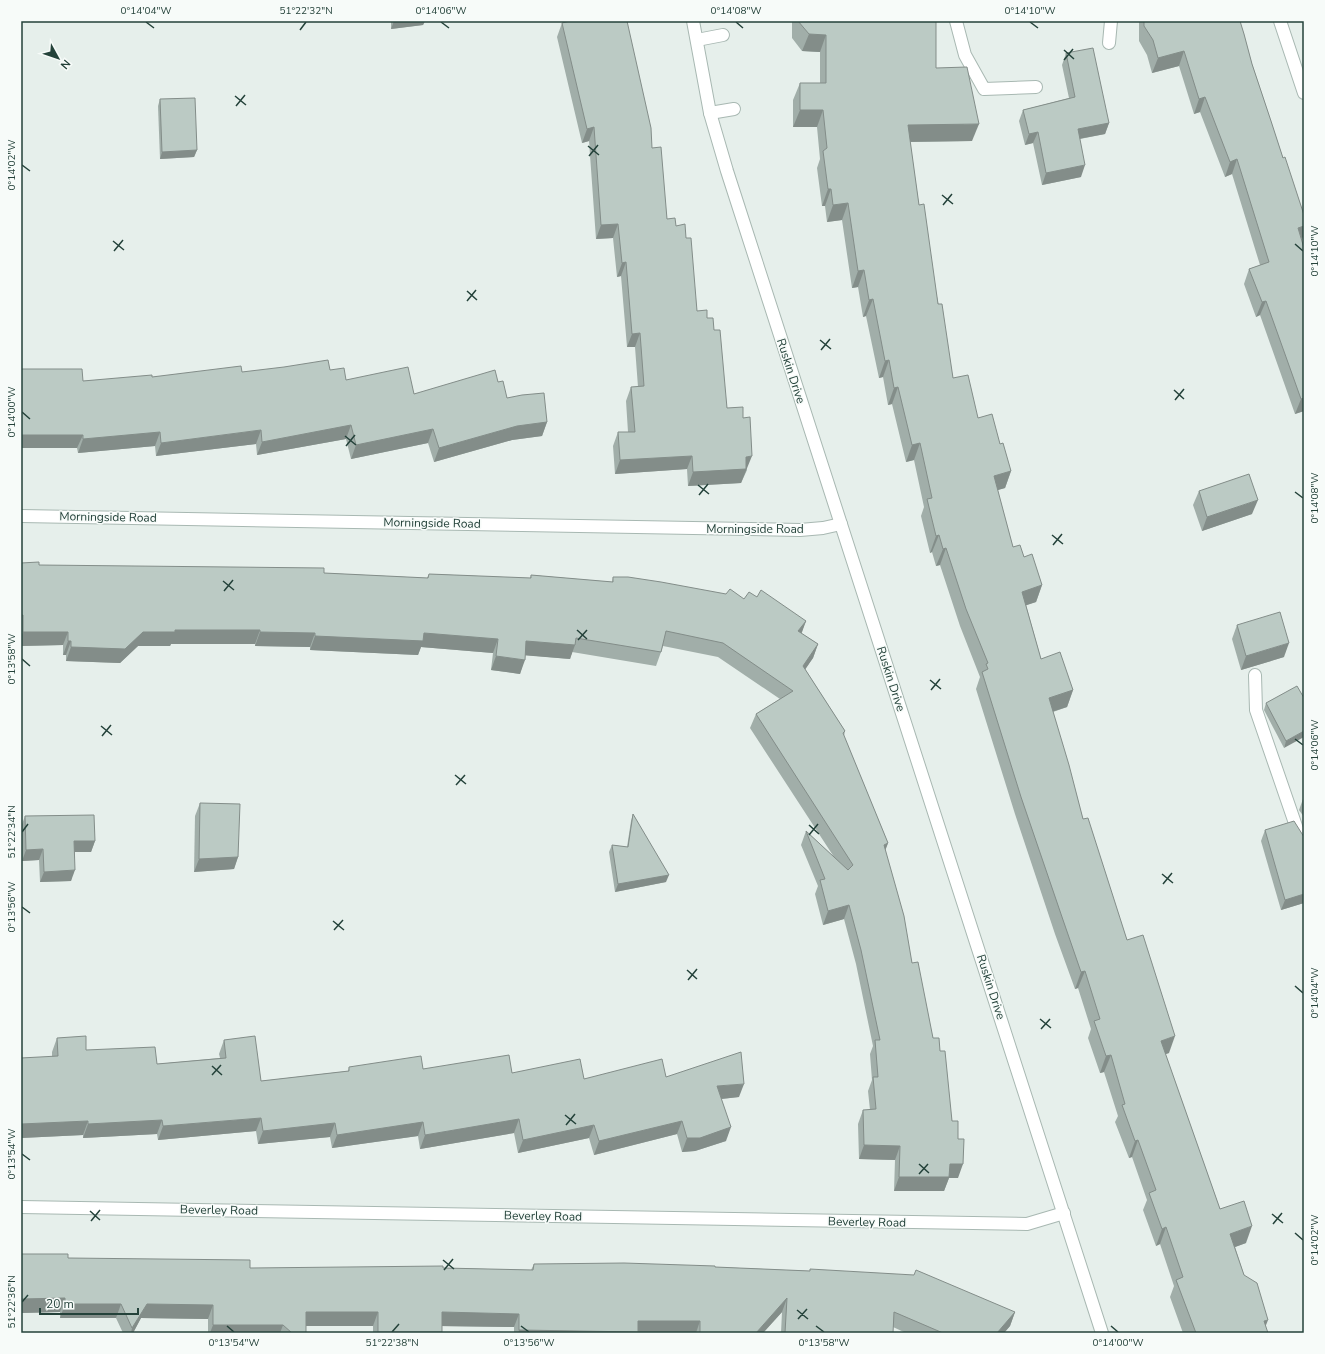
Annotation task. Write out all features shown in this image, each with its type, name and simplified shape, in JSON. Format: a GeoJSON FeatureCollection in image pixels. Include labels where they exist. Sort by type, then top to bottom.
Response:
{"type":"FeatureCollection","features":[{"type":"Feature","properties":{"kind":"street","name":"Ruskin Drive"},"geometry":{"type":"LineString","coordinates":[[693,21],[710,113],[727,171],[1102,1333]]}},
{"type":"Feature","properties":{"kind":"street"},"geometry":{"type":"LineString","coordinates":[[956,21],[965,55],[984,89],[1036,87]]}},
{"type":"Feature","properties":{"kind":"street"},"geometry":{"type":"LineString","coordinates":[[1109,43],[1111,21]]}},
{"type":"Feature","properties":{"kind":"street"},"geometry":{"type":"LineString","coordinates":[[1280,21],[1304,93]]}},
{"type":"Feature","properties":{"kind":"street"},"geometry":{"type":"LineString","coordinates":[[697,40],[723,35]]}},
{"type":"Feature","properties":{"kind":"street"},"geometry":{"type":"LineString","coordinates":[[710,113],[734,109]]}},
{"type":"Feature","properties":{"kind":"street","name":"Morningside Road"},"geometry":{"type":"LineString","coordinates":[[21,516],[800,530],[823,528],[841,524]]}},
{"type":"Feature","properties":{"kind":"street"},"geometry":{"type":"LineString","coordinates":[[1255,675],[1256,710],[1297,830],[1304,842]]}},
{"type":"Feature","properties":{"kind":"street","name":"Beverley Road"},"geometry":{"type":"LineString","coordinates":[[21,1207],[1027,1224],[1064,1213]]}},
{"type":"Feature","properties":{"kind":"building"},"geometry":{"type":"Polygon","coordinates":[[[570,21],[627,21],[651,128],[652,148],[661,147],[667,219],[675,218],[676,226],[685,224],[686,238],[691,238],[697,311],[707,310],[707,318],[713,318],[714,330],[720,330],[727,408],[743,407],[743,418],[750,417],[752,456],[746,457],[746,469],[693,472],[692,456],[620,460],[618,432],[635,432],[631,387],[644,386],[640,333],[632,334],[626,262],[622,263],[618,224],[601,225],[594,127],[587,129],[562,23],[570,21]]]}},
{"type":"Feature","properties":{"kind":"building"},"geometry":{"type":"Polygon","coordinates":[[[798,21],[936,21],[936,68],[967,67],[979,124],[908,125],[919,205],[924,204],[938,304],[942,304],[953,378],[968,375],[978,418],[992,414],[1000,444],[1003,443],[1011,471],[994,476],[1013,547],[1020,545],[1024,557],[1032,554],[1042,585],[1022,592],[1041,659],[1060,652],[1073,690],[1049,698],[1083,819],[1088,818],[1127,940],[1143,935],[1175,1036],[1161,1041],[1220,1209],[1244,1201],[1252,1226],[1230,1234],[1244,1275],[1257,1283],[1268,1320],[1264,1321],[1268,1333],[1196,1333],[1176,1280],[1183,1277],[1166,1227],[1162,1229],[1149,1193],[1156,1190],[1138,1140],[1135,1141],[1122,1105],[1125,1104],[1111,1055],[1106,1056],[1094,1021],[1100,1019],[1085,971],[1081,972],[1062,917],[1021,797],[982,672],[988,669],[986,664],[988,663],[966,609],[946,548],[943,549],[939,535],[936,536],[927,499],[932,498],[920,443],[912,445],[898,387],[894,388],[889,360],[885,361],[873,299],[869,300],[864,270],[858,271],[848,203],[833,205],[831,189],[828,189],[823,151],[827,148],[823,110],[800,110],[800,83],[826,83],[826,35],[809,34],[798,21]]]}},
{"type":"Feature","properties":{"kind":"building"},"geometry":{"type":"Polygon","coordinates":[[[1144,21],[1240,21],[1252,64],[1283,158],[1285,157],[1304,215],[1304,226],[1298,228],[1304,248],[1304,398],[1301,399],[1266,301],[1262,302],[1249,269],[1269,262],[1237,159],[1230,162],[1205,97],[1199,99],[1184,51],[1158,58],[1153,40],[1144,26],[1144,21]]]}},
{"type":"Feature","properties":{"kind":"building"},"geometry":{"type":"Polygon","coordinates":[[[1093,48],[1109,123],[1078,129],[1085,165],[1046,173],[1038,132],[1029,134],[1023,110],[1075,97],[1066,53],[1093,48]]]}},
{"type":"Feature","properties":{"kind":"building"},"geometry":{"type":"Polygon","coordinates":[[[195,98],[197,150],[162,152],[160,99],[195,98]]]}},
{"type":"Feature","properties":{"kind":"building"},"geometry":{"type":"Polygon","coordinates":[[[328,360],[330,370],[344,368],[346,380],[408,367],[414,394],[495,370],[498,382],[503,381],[507,398],[544,393],[547,422],[517,426],[439,448],[433,429],[356,445],[351,425],[262,442],[261,430],[161,443],[160,432],[83,439],[83,435],[21,435],[21,369],[82,369],[83,381],[152,375],[152,377],[241,366],[242,372],[328,360]]]}},
{"type":"Feature","properties":{"kind":"building"},"geometry":{"type":"Polygon","coordinates":[[[1249,474],[1258,500],[1207,517],[1199,491],[1249,474]]]}},
{"type":"Feature","properties":{"kind":"building"},"geometry":{"type":"Polygon","coordinates":[[[39,562],[39,565],[324,568],[324,573],[428,578],[429,574],[531,578],[531,575],[613,582],[613,577],[628,577],[726,594],[730,589],[744,599],[749,592],[757,597],[761,590],[806,621],[798,631],[818,644],[803,666],[845,731],[843,733],[888,843],[884,845],[904,916],[912,963],[918,962],[933,1038],[939,1038],[940,1051],[945,1051],[952,1121],[958,1121],[958,1139],[964,1139],[963,1164],[950,1164],[949,1177],[899,1177],[900,1146],[864,1145],[863,1110],[876,1109],[873,1077],[878,1077],[875,1040],[880,1040],[861,950],[849,905],[828,911],[820,880],[825,879],[806,831],[848,870],[853,865],[756,714],[793,691],[723,643],[666,631],[661,652],[576,638],[575,645],[526,641],[525,660],[496,656],[498,639],[424,633],[423,641],[315,636],[315,633],[260,632],[260,630],[175,630],[175,632],[143,632],[125,649],[71,647],[71,641],[68,641],[68,632],[23,632],[23,615],[21,615],[21,563],[39,562]]]}},
{"type":"Feature","properties":{"kind":"building"},"geometry":{"type":"Polygon","coordinates":[[[1280,612],[1289,643],[1246,656],[1237,625],[1280,612]]]}},
{"type":"Feature","properties":{"kind":"building"},"geometry":{"type":"Polygon","coordinates":[[[1297,686],[1304,698],[1304,731],[1286,741],[1266,703],[1297,686]]]}},
{"type":"Feature","properties":{"kind":"building"},"geometry":{"type":"Polygon","coordinates":[[[200,803],[240,804],[238,857],[199,859],[200,803]]]}},
{"type":"Feature","properties":{"kind":"building"},"geometry":{"type":"Polygon","coordinates":[[[633,814],[669,875],[618,884],[612,845],[628,847],[633,814]]]}},
{"type":"Feature","properties":{"kind":"building"},"geometry":{"type":"Polygon","coordinates":[[[94,815],[95,841],[74,841],[75,870],[44,872],[43,849],[26,850],[25,816],[94,815]]]}},
{"type":"Feature","properties":{"kind":"building"},"geometry":{"type":"Polygon","coordinates":[[[1294,821],[1304,837],[1304,894],[1285,900],[1265,830],[1294,821]]]}},
{"type":"Feature","properties":{"kind":"building"},"geometry":{"type":"Polygon","coordinates":[[[86,1036],[86,1050],[155,1047],[157,1064],[226,1058],[224,1040],[255,1036],[261,1081],[349,1071],[349,1067],[421,1056],[423,1069],[509,1055],[512,1073],[580,1059],[584,1079],[662,1059],[666,1077],[741,1052],[744,1084],[717,1086],[731,1127],[700,1138],[687,1138],[682,1121],[599,1141],[594,1125],[523,1140],[519,1119],[425,1135],[423,1122],[337,1135],[335,1123],[263,1131],[261,1118],[163,1126],[162,1120],[88,1124],[88,1121],[21,1124],[21,1058],[58,1056],[57,1038],[86,1036]]]}},
{"type":"Feature","properties":{"kind":"building"},"geometry":{"type":"Polygon","coordinates":[[[21,1254],[68,1254],[68,1258],[250,1260],[250,1268],[443,1266],[443,1268],[533,1270],[534,1264],[624,1263],[810,1271],[810,1269],[914,1275],[916,1270],[1015,1312],[997,1333],[943,1333],[894,1312],[893,1333],[785,1333],[787,1298],[756,1333],[700,1333],[700,1321],[638,1321],[638,1332],[519,1330],[519,1314],[442,1312],[442,1332],[378,1332],[378,1312],[306,1312],[306,1333],[292,1333],[283,1325],[213,1325],[213,1305],[147,1304],[132,1328],[121,1304],[65,1304],[65,1298],[21,1299],[21,1254]]]}}]}
